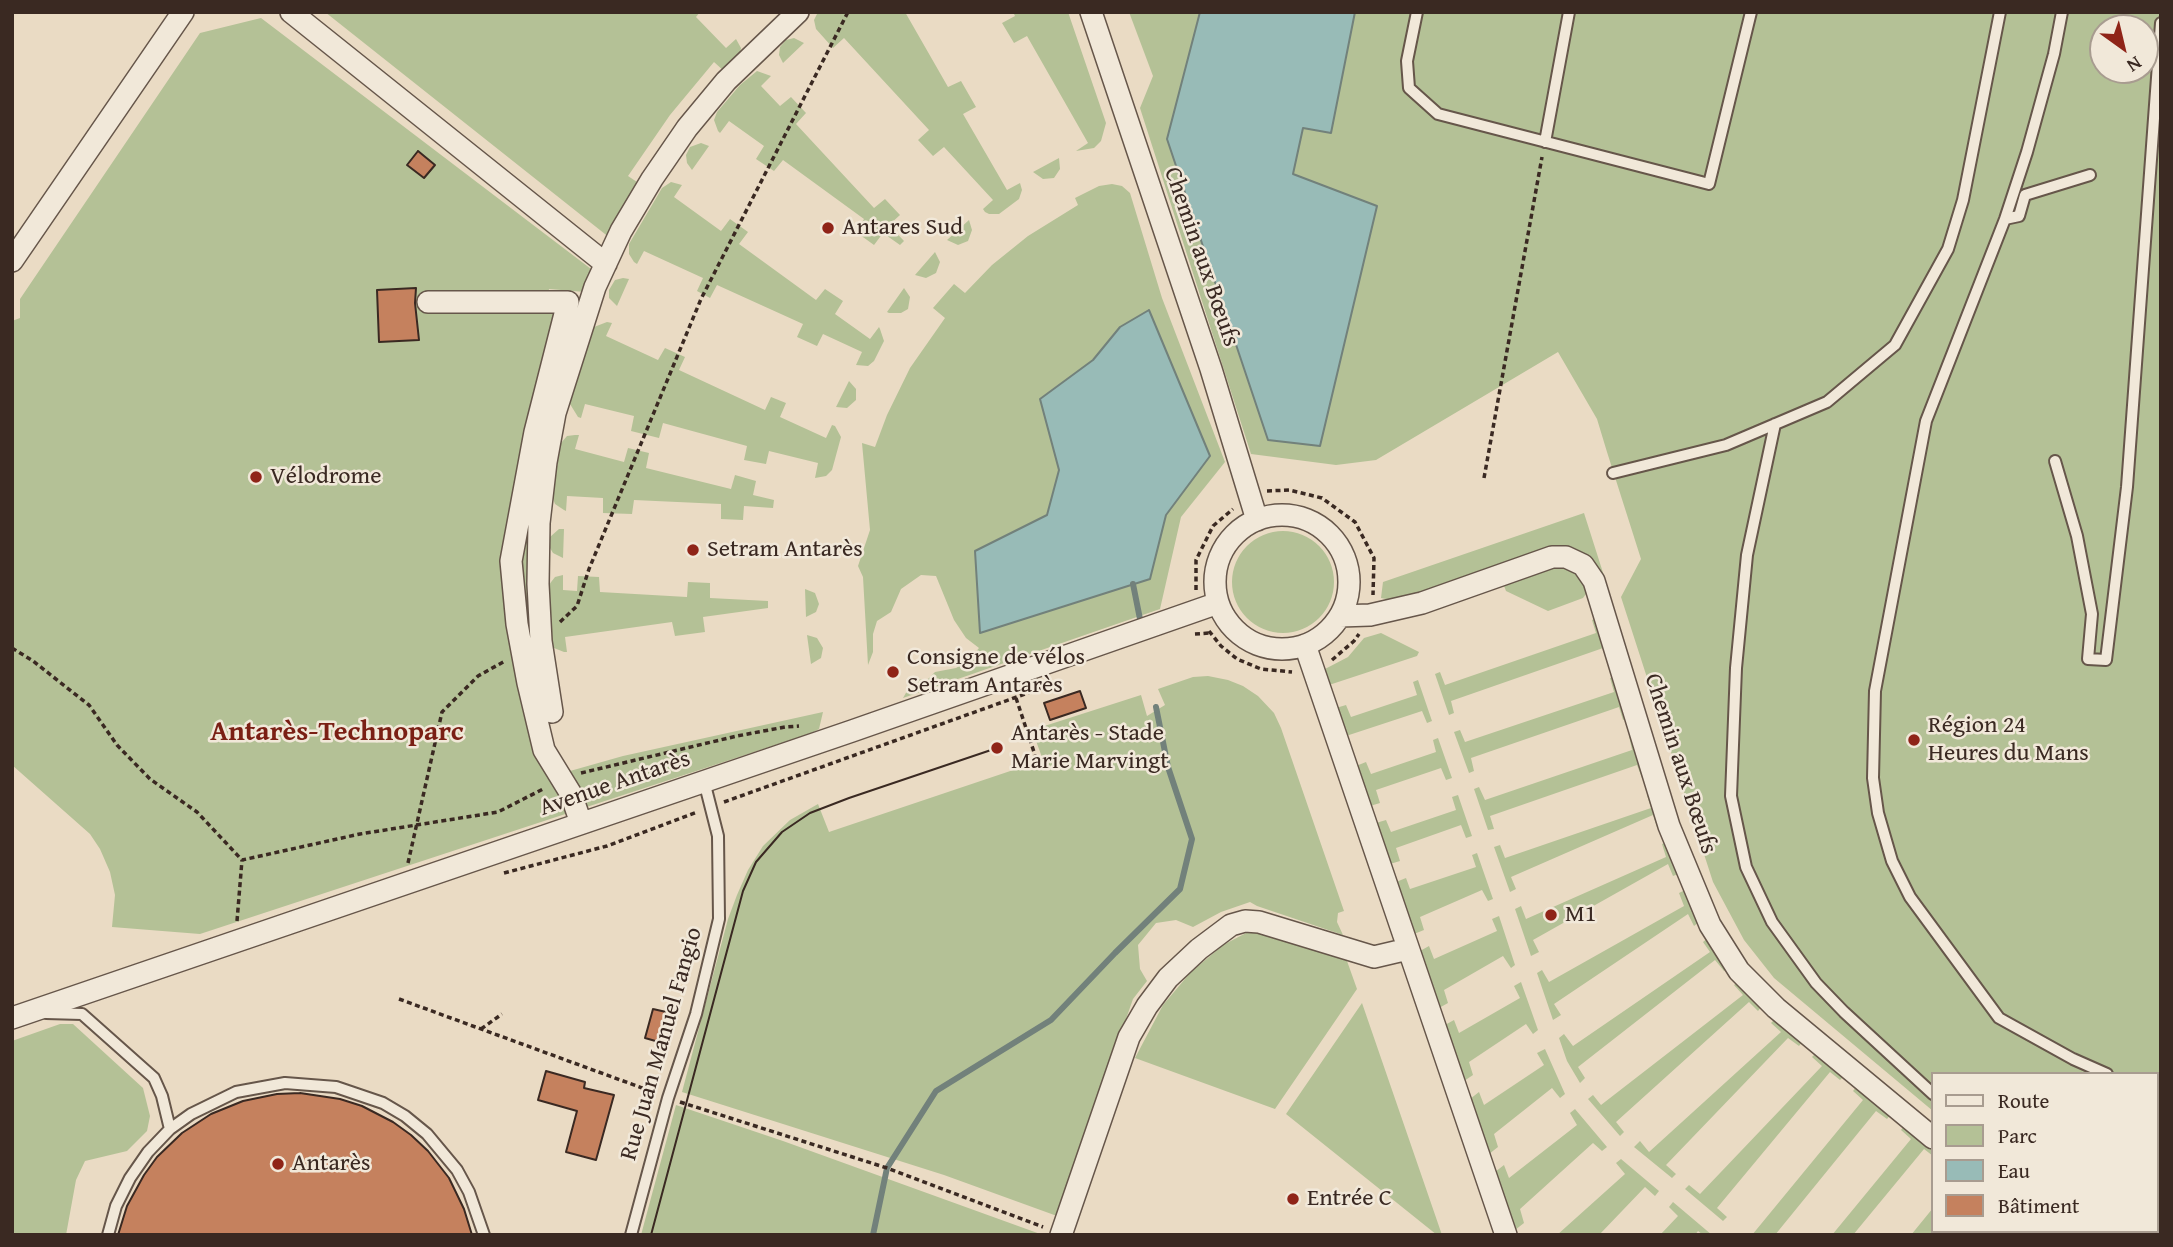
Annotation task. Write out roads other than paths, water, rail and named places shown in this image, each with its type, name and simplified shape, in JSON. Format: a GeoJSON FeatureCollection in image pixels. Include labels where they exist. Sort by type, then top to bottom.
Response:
{"type":"FeatureCollection","features":[{"type":"Feature","properties":{"kind":"street"},"geometry":{"type":"LineString","coordinates":[[12,261],[183,12]]}},
{"type":"Feature","properties":{"kind":"street"},"geometry":{"type":"LineString","coordinates":[[291,12],[606,264]]}},
{"type":"Feature","properties":{"kind":"street"},"geometry":{"type":"LineString","coordinates":[[552,712],[541,641],[539,523],[546,462],[558,402],[596,287],[621,231],[652,178],[687,128],[726,81],[798,12]]}},
{"type":"Feature","properties":{"kind":"street","name":"Chemin aux Bœufs"},"geometry":{"type":"LineString","coordinates":[[1091,12],[1211,369],[1256,520]]}},
{"type":"Feature","properties":{"kind":"street"},"geometry":{"type":"LineString","coordinates":[[428,302],[568,302],[535,432],[511,561],[522,651],[544,750],[571,794],[581,824]]}},
{"type":"Feature","properties":{"kind":"street"},"geometry":{"type":"LineString","coordinates":[[1277,515],[1298,516],[1317,524],[1333,538],[1344,555],[1349,576],[1348,597],[1340,616],[1331,629],[1305,646],[1283,650],[1262,647],[1243,637],[1228,622],[1218,603],[1214,583],[1217,564],[1226,545],[1239,530],[1256,520],[1277,515]]}},
{"type":"Feature","properties":{"kind":"street","name":"Chemin aux Bœufs"},"geometry":{"type":"LineString","coordinates":[[1340,616],[1370,615],[1422,603],[1552,557],[1566,557],[1583,565],[1594,580],[1669,826],[1710,925],[1738,971],[1776,1008],[1932,1137]]}},
{"type":"Feature","properties":{"kind":"street","name":"Avenue Antarès"},"geometry":{"type":"LineString","coordinates":[[17,1015],[704,782],[1218,603]]}},
{"type":"Feature","properties":{"kind":"street"},"geometry":{"type":"LineString","coordinates":[[1305,646],[1506,1235]]}},
{"type":"Feature","properties":{"kind":"street"},"geometry":{"type":"LineString","coordinates":[[1061,1234],[1129,1037],[1168,978],[1199,949],[1231,925],[1245,921],[1259,922],[1374,957],[1408,949]]}},
{"type":"Feature","properties":{"kind":"lane"},"geometry":{"type":"LineString","coordinates":[[1417,12],[1408,61],[1409,88],[1438,114],[1709,184],[1751,12]]}},
{"type":"Feature","properties":{"kind":"lane"},"geometry":{"type":"LineString","coordinates":[[1545,142],[1569,12]]}},
{"type":"Feature","properties":{"kind":"lane"},"geometry":{"type":"LineString","coordinates":[[1613,473],[1726,445],[1827,402],[1895,345],[1948,249],[1962,200],[2000,12]]}},
{"type":"Feature","properties":{"kind":"lane"},"geometry":{"type":"LineString","coordinates":[[2062,12],[2054,54],[2005,219],[1926,421],[1875,691],[1873,778],[1878,813],[1892,861],[1910,897],[1991,1008],[1999,1017],[2027,1035],[2103,1072]]}},
{"type":"Feature","properties":{"kind":"lane"},"geometry":{"type":"LineString","coordinates":[[2055,461],[2077,536],[2092,614],[2088,659],[2106,660],[2127,487],[2161,23]]}},
{"type":"Feature","properties":{"kind":"lane"},"geometry":{"type":"LineString","coordinates":[[2005,219],[2019,216],[2025,195],[2091,175]]}},
{"type":"Feature","properties":{"kind":"lane"},"geometry":{"type":"LineString","coordinates":[[1775,424],[1747,555],[1737,668],[1731,796],[1746,867],[1772,922],[1816,983],[1843,1012],[1932,1093]]}},
{"type":"Feature","properties":{"kind":"lane","name":"Rue Juan Manuel Fangio"},"geometry":{"type":"LineString","coordinates":[[631,1235],[668,1098],[696,1014],[719,919],[718,836],[704,782]]}},
{"type":"Feature","properties":{"kind":"lane"},"geometry":{"type":"LineString","coordinates":[[17,1015],[82,1014],[154,1078],[162,1096],[170,1129]]}},
{"type":"Feature","properties":{"kind":"lane"},"geometry":{"type":"LineString","coordinates":[[108,1235],[116,1206],[130,1178],[148,1152],[170,1129],[213,1102],[261,1086],[311,1083],[360,1094],[405,1116],[442,1150],[469,1192],[484,1235]]}},
{"type":"Feature","properties":{"kind":"water"},"geometry":{"type":"Polygon","coordinates":[[[1200,12],[1355,12],[1331,133],[1303,128],[1293,174],[1377,206],[1320,446],[1268,440],[1167,139],[1200,12]]]}},
{"type":"Feature","properties":{"kind":"water"},"geometry":{"type":"Polygon","coordinates":[[[1149,310],[1210,456],[1166,515],[1150,579],[980,633],[975,551],[1047,515],[1059,470],[1040,399],[1093,360],[1120,327],[1149,310]]]}},
{"type":"Feature","properties":{"kind":"waterway"},"geometry":{"type":"LineString","coordinates":[[1133,584],[1140,619]]}},
{"type":"Feature","properties":{"kind":"waterway"},"geometry":{"type":"LineString","coordinates":[[873,1235],[887,1168],[936,1091],[1051,1020],[1180,889],[1192,839],[1168,767],[1156,707]]}},
{"type":"Feature","properties":{"kind":"tram line"},"geometry":{"type":"LineString","coordinates":[[651,1235],[743,891],[756,862],[782,832],[810,813],[997,748]]}},
{"type":"Feature","properties":{"kind":"place","name":"Antares Sud"},"geometry":{"type":"Point","coordinates":[828,228]}},
{"type":"Feature","properties":{"kind":"place","name":"Vélodrome"},"geometry":{"type":"Point","coordinates":[256,477]}},
{"type":"Feature","properties":{"kind":"place","name":"Setram Antarès"},"geometry":{"type":"Point","coordinates":[693,550]}},
{"type":"Feature","properties":{"kind":"place","name":"Consigne de vélos Setram Antarès"},"geometry":{"type":"Point","coordinates":[893,672]}},
{"type":"Feature","properties":{"kind":"place","name":"Région 24 Heures du Mans"},"geometry":{"type":"Point","coordinates":[1914,740]}},
{"type":"Feature","properties":{"kind":"place","name":"Antarès - Stade Marie Marvingt"},"geometry":{"type":"Point","coordinates":[997,748]}},
{"type":"Feature","properties":{"kind":"place","name":"M1"},"geometry":{"type":"Point","coordinates":[1551,915]}},
{"type":"Feature","properties":{"kind":"place","name":"Antarès"},"geometry":{"type":"Point","coordinates":[278,1164]}},
{"type":"Feature","properties":{"kind":"place","name":"Entrée C"},"geometry":{"type":"Point","coordinates":[1293,1199]}},
{"type":"Feature","properties":{"kind":"district","name":"Antarès-Technoparc"},"geometry":{"type":"Point","coordinates":[337,733]}}]}
